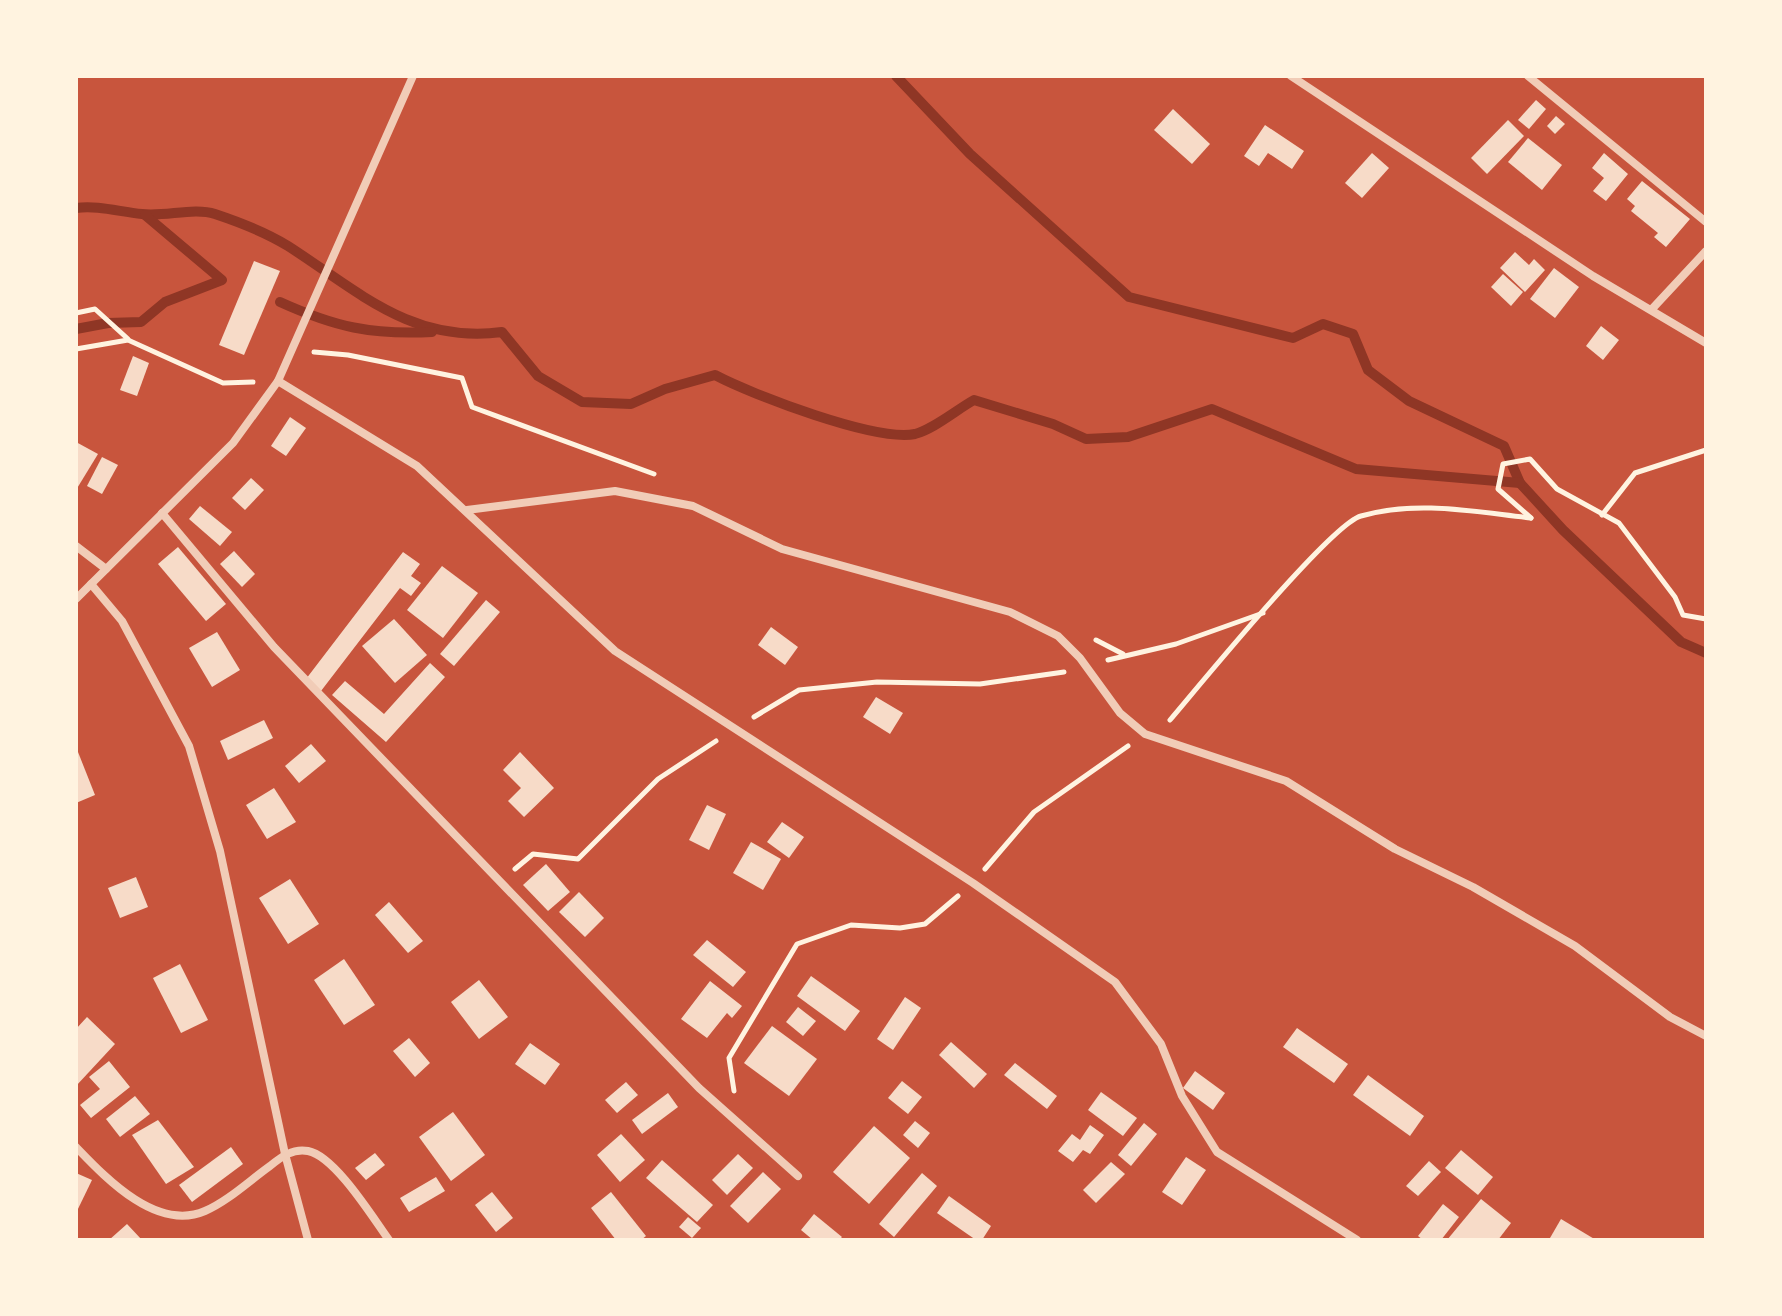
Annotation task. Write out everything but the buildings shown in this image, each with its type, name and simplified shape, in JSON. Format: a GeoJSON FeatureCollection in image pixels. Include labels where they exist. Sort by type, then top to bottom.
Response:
{"type":"FeatureCollection","features":[{"type":"Feature","properties":{"kind":"street"},"geometry":{"type":"LineString","coordinates":[[76,599],[233,443],[278,381],[413,76]]}},
{"type":"Feature","properties":{"kind":"street"},"geometry":{"type":"LineString","coordinates":[[1291,76],[1593,276],[1706,343]]}},
{"type":"Feature","properties":{"kind":"street"},"geometry":{"type":"LineString","coordinates":[[1528,76],[1706,222]]}},
{"type":"Feature","properties":{"kind":"street"},"geometry":{"type":"LineString","coordinates":[[1652,309],[1706,251]]}},
{"type":"Feature","properties":{"kind":"street"},"geometry":{"type":"LineString","coordinates":[[278,381],[417,466],[615,651],[973,883],[1115,982],[1161,1044],[1182,1096],[1217,1152],[1357,1240]]}},
{"type":"Feature","properties":{"kind":"street"},"geometry":{"type":"LineString","coordinates":[[467,510],[615,491],[693,506],[782,549],[1010,612],[1058,636],[1120,713],[1145,734],[1286,781],[1395,849],[1473,887],[1575,946],[1670,1017],[1706,1036]]}},
{"type":"Feature","properties":{"kind":"street"},"geometry":{"type":"LineString","coordinates":[[162,513],[274,647],[726,1112],[798,1176]]}},
{"type":"Feature","properties":{"kind":"street"},"geometry":{"type":"LineString","coordinates":[[76,546],[106,569]]}},
{"type":"Feature","properties":{"kind":"street"},"geometry":{"type":"LineString","coordinates":[[91,584],[122,621],[189,746],[220,851],[285,1154],[308,1240]]}},
{"type":"Feature","properties":{"kind":"street"},"geometry":{"type":"LineString","coordinates":[[76,1147],[127,1194],[164,1212],[185,1214],[201,1213],[216,1205],[285,1154],[308,1151],[327,1162],[389,1240]]}},
{"type":"Feature","properties":{"kind":"path"},"geometry":{"type":"LineString","coordinates":[[76,313],[95,309],[128,340],[223,383],[278,381]]}},
{"type":"Feature","properties":{"kind":"path"},"geometry":{"type":"LineString","coordinates":[[76,349],[128,340]]}},
{"type":"Feature","properties":{"kind":"path"},"geometry":{"type":"LineString","coordinates":[[1602,515],[1635,473],[1706,450]]}},
{"type":"Feature","properties":{"kind":"path"},"geometry":{"type":"LineString","coordinates":[[726,1112],[735,1088],[729,1058],[797,944],[851,925],[900,928],[925,924],[973,883],[1034,812],[1145,734],[1167,723],[1303,567],[1358,516],[1428,506],[1531,518],[1498,489],[1503,464],[1530,459],[1557,489],[1619,523],[1675,597],[1683,615],[1706,619]]}},
{"type":"Feature","properties":{"kind":"path"},"geometry":{"type":"LineString","coordinates":[[501,880],[533,854],[578,859],[658,779],[799,690],[877,682],[980,684],[1087,669],[1123,654],[1176,644],[1264,613]]}},
{"type":"Feature","properties":{"kind":"waterway"},"geometry":{"type":"LineString","coordinates":[[896,76],[970,154],[1129,297],[1293,338],[1323,324],[1353,334],[1368,370],[1409,401],[1504,446],[1520,483],[1563,530],[1681,642],[1706,653]]}},
{"type":"Feature","properties":{"kind":"waterway"},"geometry":{"type":"LineString","coordinates":[[76,208],[151,215],[207,212],[234,221],[280,241],[363,296],[413,322],[470,334],[502,332],[538,376],[582,402],[631,404],[665,389],[715,375],[785,405],[873,431],[897,435],[922,432],[974,400],[1053,424],[1086,439],[1128,437],[1212,409],[1356,469],[1520,483]]}},
{"type":"Feature","properties":{"kind":"waterway"},"geometry":{"type":"LineString","coordinates":[[76,329],[108,323],[141,322],[165,302],[222,280],[145,215]]}},
{"type":"Feature","properties":{"kind":"waterway"},"geometry":{"type":"LineString","coordinates":[[280,302],[318,318],[354,328],[432,332]]}}]}
